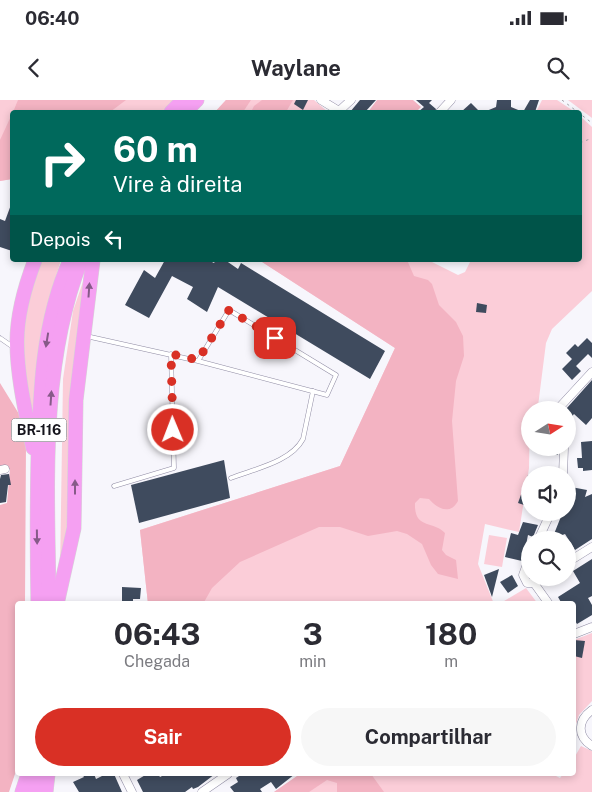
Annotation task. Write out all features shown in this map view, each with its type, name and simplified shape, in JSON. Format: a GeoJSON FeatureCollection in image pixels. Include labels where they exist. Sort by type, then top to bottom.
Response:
{"type":"FeatureCollection","features":[{"type":"Feature","properties":{"kind":"highway"},"geometry":{"type":"LineString","coordinates":[[173,110],[183,100]]}},
{"type":"Feature","properties":{"kind":"highway"},"geometry":{"type":"LineString","coordinates":[[187,110],[197,100]]}},
{"type":"Feature","properties":{"kind":"highway"},"geometry":{"type":"LineString","coordinates":[[34,262],[25,286],[19,316],[18,350],[38,476]]}},
{"type":"Feature","properties":{"kind":"highway","name":"BR-116"},"geometry":{"type":"LineString","coordinates":[[38,601],[39,406],[43,362],[48,330],[69,262]]}},
{"type":"Feature","properties":{"kind":"highway","name":"BR-116"},"geometry":{"type":"LineString","coordinates":[[49,601],[47,499],[52,385],[67,300],[80,262]]}},
{"type":"Feature","properties":{"kind":"highway"},"geometry":{"type":"LineString","coordinates":[[58,601],[74,528],[76,400],[93,262]]}},
{"type":"Feature","properties":{"kind":"highway"},"geometry":{"type":"LineString","coordinates":[[22,792],[27,776]]}},
{"type":"Feature","properties":{"kind":"highway"},"geometry":{"type":"LineString","coordinates":[[35,792],[39,776]]}},
{"type":"Feature","properties":{"kind":"highway"},"geometry":{"type":"LineString","coordinates":[[46,792],[48,776]]}},
{"type":"Feature","properties":{"kind":"street"},"geometry":{"type":"LineString","coordinates":[[321,100],[336,110]]}},
{"type":"Feature","properties":{"kind":"street"},"geometry":{"type":"LineString","coordinates":[[339,110],[351,100]]}},
{"type":"Feature","properties":{"kind":"street"},"geometry":{"type":"LineString","coordinates":[[442,110],[451,100]]}},
{"type":"Feature","properties":{"kind":"street"},"geometry":{"type":"LineString","coordinates":[[565,401],[592,372]]}},
{"type":"Feature","properties":{"kind":"street"},"geometry":{"type":"LineString","coordinates":[[576,557],[592,547]]}},
{"type":"Feature","properties":{"kind":"street"},"geometry":{"type":"LineString","coordinates":[[536,586],[547,601]]}},
{"type":"Feature","properties":{"kind":"street"},"geometry":{"type":"LineString","coordinates":[[576,633],[592,627]]}},
{"type":"Feature","properties":{"kind":"street"},"geometry":{"type":"LineString","coordinates":[[592,710],[583,719],[580,728],[584,739],[592,746]]}},
{"type":"Feature","properties":{"kind":"street"},"geometry":{"type":"LineString","coordinates":[[124,776],[132,792]]}},
{"type":"Feature","properties":{"kind":"street"},"geometry":{"type":"LineString","coordinates":[[202,792],[225,776]]}},
{"type":"Feature","properties":{"kind":"lane"},"geometry":{"type":"LineString","coordinates":[[84,336],[198,360],[327,395],[336,376],[229,310],[198,360]]}},
{"type":"Feature","properties":{"kind":"lane"},"geometry":{"type":"LineString","coordinates":[[0,338],[18,350]]}},
{"type":"Feature","properties":{"kind":"lane"},"geometry":{"type":"LineString","coordinates":[[114,486],[174,468],[171,354]]}},
{"type":"Feature","properties":{"kind":"lane"},"geometry":{"type":"LineString","coordinates":[[231,478],[282,457],[299,446],[303,439],[313,391]]}},
{"type":"Feature","properties":{"kind":"path"},"geometry":{"type":"LineString","coordinates":[[562,100],[575,110]]}},
{"type":"Feature","properties":{"kind":"path"},"geometry":{"type":"LineString","coordinates":[[582,115],[592,123]]}},
{"type":"Feature","properties":{"kind":"shaded area"},"geometry":{"type":"Polygon","coordinates":[[[0,100],[174,100],[164,110],[10,110],[10,179],[0,181],[0,100]]]}},
{"type":"Feature","properties":{"kind":"shaded area"},"geometry":{"type":"Polygon","coordinates":[[[18,100],[126,100],[113,110],[14,110],[18,100]]]}},
{"type":"Feature","properties":{"kind":"shaded area"},"geometry":{"type":"Polygon","coordinates":[[[226,100],[314,100],[326,110],[217,110],[226,100]]]}},
{"type":"Feature","properties":{"kind":"shaded area"},"geometry":{"type":"Polygon","coordinates":[[[226,100],[251,100],[244,110],[217,110],[226,100]]]}},
{"type":"Feature","properties":{"kind":"shaded area"},"geometry":{"type":"Polygon","coordinates":[[[262,100],[293,100],[287,110],[252,110],[262,100]]]}},
{"type":"Feature","properties":{"kind":"shaded area"},"geometry":{"type":"Polygon","coordinates":[[[377,100],[413,100],[421,107],[418,110],[370,110],[377,100]]]}},
{"type":"Feature","properties":{"kind":"shaded area"},"geometry":{"type":"Polygon","coordinates":[[[542,100],[557,100],[572,110],[537,110],[542,100]]]}},
{"type":"Feature","properties":{"kind":"shaded area"},"geometry":{"type":"Polygon","coordinates":[[[568,100],[592,100],[592,118],[568,100]]]}},
{"type":"Feature","properties":{"kind":"shaded area"},"geometry":{"type":"Polygon","coordinates":[[[10,118],[10,179],[0,181],[0,140],[10,118]]]}},
{"type":"Feature","properties":{"kind":"shaded area"},"geometry":{"type":"Polygon","coordinates":[[[582,118],[592,127],[592,291],[552,329],[546,343],[539,401],[521,401],[521,456],[529,456],[529,466],[521,466],[521,519],[519,532],[485,524],[478,564],[493,601],[148,601],[140,530],[340,466],[395,348],[262,262],[432,262],[458,275],[465,272],[470,262],[582,262],[582,118]]]}},
{"type":"Feature","properties":{"kind":"shaded area"},"geometry":{"type":"Polygon","coordinates":[[[40,262],[60,262],[49,300],[41,340],[35,380],[32,421],[24,372],[23,344],[33,283],[40,262]]]}},
{"type":"Feature","properties":{"kind":"shaded area"},"geometry":{"type":"Polygon","coordinates":[[[262,262],[408,262],[414,276],[428,280],[432,284],[439,305],[456,322],[463,336],[464,356],[456,381],[452,421],[458,501],[455,506],[447,509],[440,508],[429,499],[420,498],[415,503],[416,512],[421,521],[445,533],[442,550],[446,555],[456,560],[458,579],[438,574],[431,565],[422,544],[407,534],[397,531],[368,536],[340,527],[319,527],[240,562],[212,588],[205,601],[148,601],[140,530],[340,466],[395,348],[262,262]]]}},
{"type":"Feature","properties":{"kind":"shaded area"},"geometry":{"type":"Polygon","coordinates":[[[88,267],[67,537],[60,573],[63,379],[73,311],[88,267]]]}},
{"type":"Feature","properties":{"kind":"shaded area"},"geometry":{"type":"Polygon","coordinates":[[[0,383],[19,414],[26,444],[25,601],[15,601],[15,774],[9,792],[0,792],[0,505],[7,503],[10,469],[0,469],[0,383]]]}},
{"type":"Feature","properties":{"kind":"shaded area"},"geometry":{"type":"Polygon","coordinates":[[[489,535],[507,538],[502,567],[484,564],[489,535]]]}},
{"type":"Feature","properties":{"kind":"shaded area"},"geometry":{"type":"Polygon","coordinates":[[[526,588],[536,601],[504,601],[526,588]]]}},
{"type":"Feature","properties":{"kind":"shaded area"},"geometry":{"type":"Polygon","coordinates":[[[592,633],[592,701],[579,715],[576,724],[576,639],[592,633]]]}},
{"type":"Feature","properties":{"kind":"shaded area"},"geometry":{"type":"Polygon","coordinates":[[[581,746],[592,751],[592,792],[274,792],[297,776],[556,776],[560,778],[562,776],[576,776],[576,755],[581,746]]]}},
{"type":"Feature","properties":{"kind":"shaded area"},"geometry":{"type":"Polygon","coordinates":[[[297,776],[372,776],[384,792],[337,792],[337,783],[327,780],[309,792],[274,792],[297,776]]]}},
{"type":"Feature","properties":{"kind":"building"},"geometry":{"type":"Polygon","coordinates":[[[296,100],[308,100],[303,110],[294,104],[296,100]]]}},
{"type":"Feature","properties":{"kind":"building"},"geometry":{"type":"Polygon","coordinates":[[[360,100],[376,100],[367,110],[352,110],[360,100]]]}},
{"type":"Feature","properties":{"kind":"building"},"geometry":{"type":"Polygon","coordinates":[[[416,100],[432,100],[429,103],[436,109],[420,110],[424,107],[416,100]]]}},
{"type":"Feature","properties":{"kind":"building"},"geometry":{"type":"Polygon","coordinates":[[[497,100],[511,100],[511,107],[518,110],[489,110],[496,107],[497,100]]]}},
{"type":"Feature","properties":{"kind":"building"},"geometry":{"type":"Polygon","coordinates":[[[530,100],[539,100],[536,110],[524,110],[530,100]]]}},
{"type":"Feature","properties":{"kind":"building"},"geometry":{"type":"Polygon","coordinates":[[[471,103],[478,110],[463,110],[471,103]]]}},
{"type":"Feature","properties":{"kind":"building"},"geometry":{"type":"Polygon","coordinates":[[[10,207],[10,250],[0,247],[0,219],[5,221],[10,207]]]}},
{"type":"Feature","properties":{"kind":"building"},"geometry":{"type":"Polygon","coordinates":[[[164,262],[228,262],[238,269],[241,263],[385,351],[370,379],[218,287],[207,312],[187,299],[193,287],[172,276],[149,318],[125,305],[144,270],[155,278],[164,262]]]}},
{"type":"Feature","properties":{"kind":"building"},"geometry":{"type":"Polygon","coordinates":[[[477,303],[487,305],[486,313],[476,312],[477,303]]]}},
{"type":"Feature","properties":{"kind":"building"},"geometry":{"type":"Polygon","coordinates":[[[587,338],[592,343],[592,358],[588,354],[576,366],[581,371],[572,380],[562,369],[572,359],[566,353],[575,344],[578,347],[587,338]]]}},
{"type":"Feature","properties":{"kind":"building"},"geometry":{"type":"Polygon","coordinates":[[[592,380],[592,418],[586,425],[576,416],[576,401],[573,401],[592,380]]]}},
{"type":"Feature","properties":{"kind":"building"},"geometry":{"type":"Polygon","coordinates":[[[592,441],[592,470],[583,471],[583,468],[578,468],[577,458],[582,458],[581,442],[592,441]]]}},
{"type":"Feature","properties":{"kind":"building"},"geometry":{"type":"Polygon","coordinates":[[[224,460],[230,498],[139,523],[131,485],[224,460]]]}},
{"type":"Feature","properties":{"kind":"building"},"geometry":{"type":"Polygon","coordinates":[[[9,474],[11,485],[8,485],[6,502],[0,503],[1,475],[9,474]]]}},
{"type":"Feature","properties":{"kind":"building"},"geometry":{"type":"Polygon","coordinates":[[[576,488],[587,490],[585,497],[592,494],[592,539],[576,549],[576,531],[555,531],[559,521],[576,521],[576,488]]]}},
{"type":"Feature","properties":{"kind":"building"},"geometry":{"type":"Polygon","coordinates":[[[523,522],[538,525],[536,531],[521,531],[521,561],[505,557],[511,533],[518,535],[523,522]]]}},
{"type":"Feature","properties":{"kind":"building"},"geometry":{"type":"Polygon","coordinates":[[[592,559],[592,596],[588,598],[592,605],[592,615],[577,624],[576,601],[560,601],[558,597],[580,583],[576,576],[576,569],[592,559]]]}},
{"type":"Feature","properties":{"kind":"building"},"geometry":{"type":"Polygon","coordinates":[[[499,569],[492,597],[484,575],[499,569]]]}},
{"type":"Feature","properties":{"kind":"building"},"geometry":{"type":"Polygon","coordinates":[[[512,575],[518,586],[508,593],[500,582],[512,575]]]}},
{"type":"Feature","properties":{"kind":"building"},"geometry":{"type":"Polygon","coordinates":[[[122,587],[141,588],[140,599],[122,601],[122,587]]]}},
{"type":"Feature","properties":{"kind":"building"},"geometry":{"type":"Polygon","coordinates":[[[576,640],[585,641],[582,658],[576,656],[576,640]]]}},
{"type":"Feature","properties":{"kind":"building"},"geometry":{"type":"Polygon","coordinates":[[[95,776],[96,779],[102,776],[115,776],[122,792],[79,792],[73,782],[84,777],[95,776]]]}},
{"type":"Feature","properties":{"kind":"building"},"geometry":{"type":"Polygon","coordinates":[[[144,776],[212,776],[198,787],[193,789],[192,787],[185,792],[143,792],[137,780],[144,776]]]}},
{"type":"Feature","properties":{"kind":"building"},"geometry":{"type":"Polygon","coordinates":[[[239,776],[292,776],[276,789],[271,782],[260,789],[262,792],[234,792],[230,787],[238,782],[236,778],[239,776]]]}},
{"type":"Feature","properties":{"kind":"route"},"geometry":{"type":"LineString","coordinates":[[173,430],[171,354],[198,360],[229,310],[275,338]]}}]}
